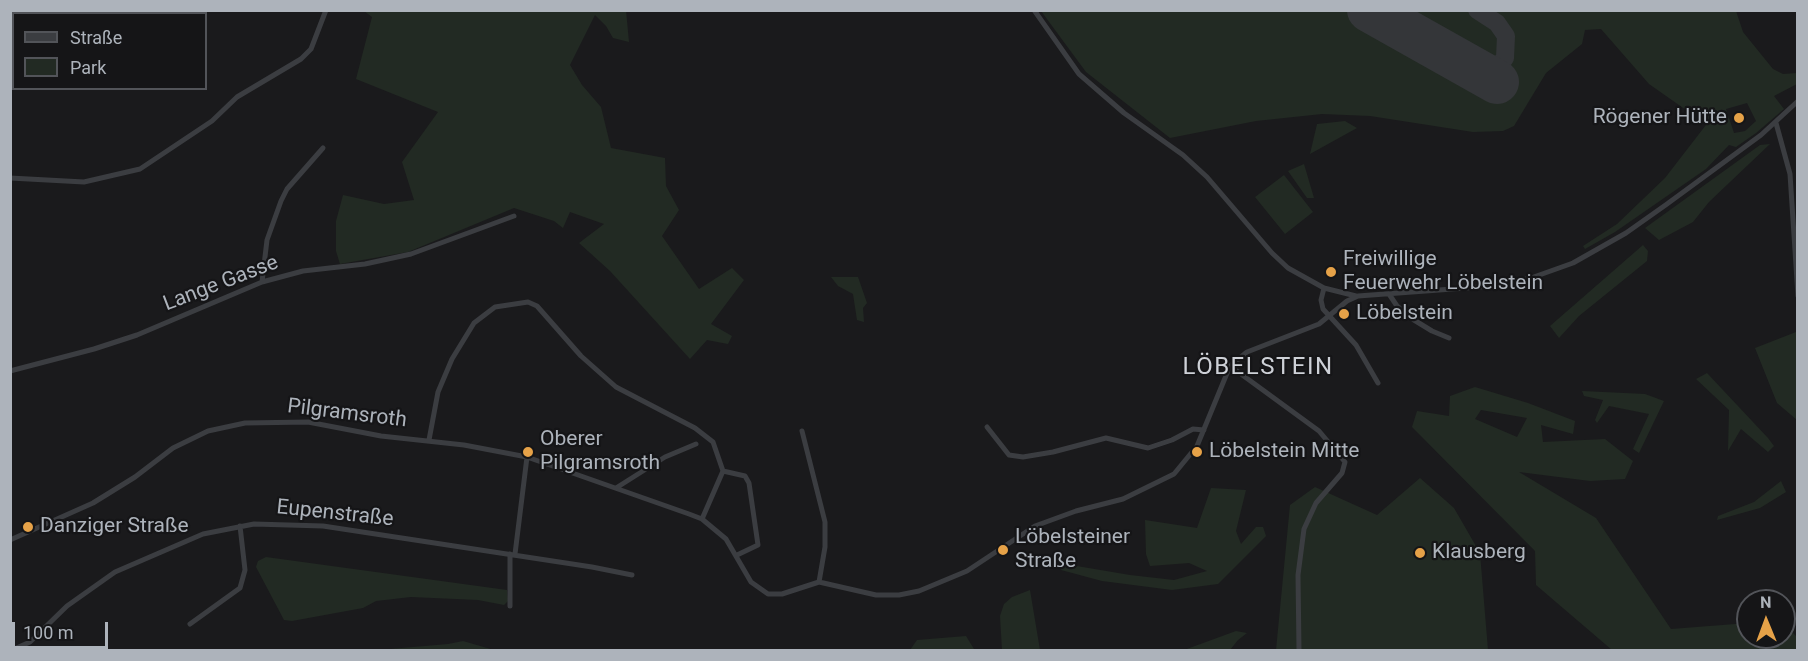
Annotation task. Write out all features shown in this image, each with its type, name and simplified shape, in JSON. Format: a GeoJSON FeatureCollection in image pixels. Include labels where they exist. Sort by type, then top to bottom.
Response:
{"type":"FeatureCollection","features":[{"type":"Feature","properties":{"kind":"street"},"geometry":{"type":"LineString","coordinates":[[10,178],[84,182],[140,169],[212,121],[237,97],[301,59],[311,49],[326,10]]}},
{"type":"Feature","properties":{"kind":"street"},"geometry":{"type":"LineString","coordinates":[[1034,10],[1069,62],[1092,87],[1183,155],[1207,177],[1272,253],[1288,268],[1324,288],[1358,296],[1493,286],[1531,278],[1573,263],[1626,233],[1776,123],[1797,101]]}},
{"type":"Feature","properties":{"kind":"street"},"geometry":{"type":"LineString","coordinates":[[1776,123],[1790,174],[1797,296]]}},
{"type":"Feature","properties":{"kind":"street"},"geometry":{"type":"LineString","coordinates":[[262,282],[267,240],[280,201],[287,189],[323,148]]}},
{"type":"Feature","properties":{"kind":"street","name":"Lange Gasse"},"geometry":{"type":"LineString","coordinates":[[10,371],[76,355],[137,335],[262,282],[303,271],[365,264],[411,254],[514,216]]}},
{"type":"Feature","properties":{"kind":"street"},"geometry":{"type":"LineString","coordinates":[[1324,288],[1320,303],[1356,345],[1378,383]]}},
{"type":"Feature","properties":{"kind":"street"},"geometry":{"type":"LineString","coordinates":[[1389,294],[1396,306],[1419,323],[1449,338]]}},
{"type":"Feature","properties":{"kind":"street"},"geometry":{"type":"LineString","coordinates":[[802,431],[825,522],[825,547],[819,582],[887,595],[938,585],[967,571],[1035,526],[1123,499],[1174,474],[1192,453],[1230,366],[1247,352],[1305,331],[1358,296]]}},
{"type":"Feature","properties":{"kind":"street"},"geometry":{"type":"LineString","coordinates":[[429,440],[438,392],[452,359],[477,320],[495,307],[520,301],[533,304],[581,356],[616,387],[708,437],[717,448],[723,471],[702,519]]}},
{"type":"Feature","properties":{"kind":"street"},"geometry":{"type":"LineString","coordinates":[[1230,366],[1308,422],[1336,448],[1346,462],[1342,472],[1316,503],[1304,529],[1299,547],[1299,651]]}},
{"type":"Feature","properties":{"kind":"street","name":"Pilgramsroth"},"geometry":{"type":"LineString","coordinates":[[10,540],[93,503],[135,477],[172,448],[220,428],[252,423],[308,422],[527,457],[702,519],[726,539],[751,582],[768,594],[782,594],[819,582]]}},
{"type":"Feature","properties":{"kind":"street"},"geometry":{"type":"LineString","coordinates":[[987,427],[1009,455],[1023,457],[1053,452],[1106,438],[1148,447],[1172,440],[1192,429],[1203,430]]}},
{"type":"Feature","properties":{"kind":"street"},"geometry":{"type":"LineString","coordinates":[[703,441],[708,437]]}},
{"type":"Feature","properties":{"kind":"street"},"geometry":{"type":"LineString","coordinates":[[616,488],[665,457],[696,444]]}},
{"type":"Feature","properties":{"kind":"street"},"geometry":{"type":"LineString","coordinates":[[510,606],[513,554],[527,457]]}},
{"type":"Feature","properties":{"kind":"street"},"geometry":{"type":"LineString","coordinates":[[723,471],[745,476],[749,483],[758,545],[737,555]]}},
{"type":"Feature","properties":{"kind":"street","name":"Eupenstraße"},"geometry":{"type":"LineString","coordinates":[[12,651],[30,642],[67,606],[115,572],[182,541],[240,526],[307,524],[513,554],[632,575]]}},
{"type":"Feature","properties":{"kind":"street"},"geometry":{"type":"LineString","coordinates":[[190,624],[240,588],[245,570],[240,526]]}},
{"type":"Feature","properties":{"kind":"green space"},"geometry":{"type":"Polygon","coordinates":[[[626,10],[629,42],[613,38],[606,26],[595,15],[570,65],[582,85],[601,107],[611,148],[665,158],[666,186],[679,210],[662,236],[699,289],[732,268],[744,280],[711,324],[732,336],[728,344],[707,340],[690,359],[610,271],[579,243],[604,224],[570,212],[563,228],[554,221],[514,208],[408,252],[340,264],[336,251],[336,221],[343,195],[384,204],[414,200],[402,162],[438,112],[356,79],[372,17],[364,11],[626,10]]]}},
{"type":"Feature","properties":{"kind":"green space"},"geometry":{"type":"Polygon","coordinates":[[[1041,11],[1736,11],[1743,32],[1773,69],[1783,74],[1797,73],[1797,84],[1774,96],[1784,109],[1756,133],[1736,147],[1729,145],[1706,169],[1615,232],[1585,249],[1583,246],[1617,224],[1665,178],[1709,121],[1690,106],[1686,110],[1649,84],[1601,29],[1585,30],[1582,44],[1546,73],[1514,126],[1503,131],[1473,132],[1370,116],[1322,114],[1256,121],[1170,138],[1086,72],[1041,11]],[[1747,103],[1726,109],[1734,133],[1745,131],[1756,121],[1747,103]]]}},
{"type":"Feature","properties":{"kind":"green space"},"geometry":{"type":"Polygon","coordinates":[[[1345,121],[1357,128],[1310,154],[1317,124],[1345,121]]]}},
{"type":"Feature","properties":{"kind":"green space"},"geometry":{"type":"Polygon","coordinates":[[[1770,144],[1709,202],[1693,222],[1659,240],[1645,228],[1760,145],[1770,144]]]}},
{"type":"Feature","properties":{"kind":"green space"},"geometry":{"type":"Polygon","coordinates":[[[1304,164],[1314,198],[1307,198],[1288,171],[1304,164]]]}},
{"type":"Feature","properties":{"kind":"green space"},"geometry":{"type":"Polygon","coordinates":[[[1284,175],[1313,212],[1285,234],[1255,197],[1284,175]]]}},
{"type":"Feature","properties":{"kind":"green space"},"geometry":{"type":"Polygon","coordinates":[[[1643,245],[1648,251],[1647,261],[1579,316],[1559,338],[1550,326],[1643,245]]]}},
{"type":"Feature","properties":{"kind":"green space"},"geometry":{"type":"Polygon","coordinates":[[[831,277],[858,277],[867,303],[863,308],[864,322],[857,320],[853,294],[838,286],[831,277]]]}},
{"type":"Feature","properties":{"kind":"green space"},"geometry":{"type":"Polygon","coordinates":[[[1796,332],[1798,334],[1797,420],[1777,403],[1755,348],[1796,332]]]}},
{"type":"Feature","properties":{"kind":"green space"},"geometry":{"type":"Polygon","coordinates":[[[1707,373],[1768,438],[1774,446],[1768,452],[1741,429],[1728,451],[1729,410],[1696,379],[1707,373]]]}},
{"type":"Feature","properties":{"kind":"green space"},"geometry":{"type":"Polygon","coordinates":[[[1475,387],[1528,403],[1575,421],[1573,434],[1541,425],[1543,442],[1605,439],[1633,461],[1625,479],[1590,481],[1519,472],[1596,518],[1671,629],[1736,624],[1736,649],[1796,649],[1796,636],[1797,650],[1612,650],[1536,585],[1535,551],[1412,427],[1417,411],[1449,416],[1450,396],[1475,387]],[[1481,410],[1475,419],[1517,437],[1527,418],[1481,410]]]}},
{"type":"Feature","properties":{"kind":"green space"},"geometry":{"type":"Polygon","coordinates":[[[1582,391],[1645,394],[1664,401],[1639,453],[1633,449],[1649,414],[1609,406],[1597,423],[1595,420],[1603,400],[1584,396],[1582,391]]]}},
{"type":"Feature","properties":{"kind":"green space"},"geometry":{"type":"Polygon","coordinates":[[[1420,478],[1454,508],[1480,553],[1488,650],[1276,650],[1290,505],[1315,487],[1377,515],[1420,478]]]}},
{"type":"Feature","properties":{"kind":"green space"},"geometry":{"type":"Polygon","coordinates":[[[1781,481],[1786,492],[1760,508],[1717,520],[1718,516],[1754,502],[1781,481]]]}},
{"type":"Feature","properties":{"kind":"green space"},"geometry":{"type":"Polygon","coordinates":[[[1211,488],[1246,490],[1236,531],[1241,544],[1256,527],[1263,527],[1266,536],[1218,584],[1172,590],[1102,581],[1061,570],[1059,563],[1174,580],[1207,571],[1189,563],[1150,566],[1146,554],[1145,520],[1197,528],[1211,488]]]}},
{"type":"Feature","properties":{"kind":"green space"},"geometry":{"type":"Polygon","coordinates":[[[266,557],[507,590],[508,601],[504,605],[478,600],[411,597],[376,601],[363,608],[292,621],[284,620],[256,567],[258,561],[266,557]]]}},
{"type":"Feature","properties":{"kind":"green space"},"geometry":{"type":"Polygon","coordinates":[[[1030,590],[1040,650],[1002,650],[1000,616],[1004,604],[1012,597],[1030,590]]]}},
{"type":"Feature","properties":{"kind":"green space"},"geometry":{"type":"Polygon","coordinates":[[[1236,631],[1247,633],[1230,650],[1184,650],[1236,631]]]}},
{"type":"Feature","properties":{"kind":"green space"},"geometry":{"type":"Polygon","coordinates":[[[966,636],[974,649],[910,650],[917,640],[966,636]]]}},
{"type":"Feature","properties":{"kind":"green space"},"geometry":{"type":"Polygon","coordinates":[[[463,641],[494,650],[378,650],[448,644],[463,641]]]}},
{"type":"Feature","properties":{"kind":"taxiway"},"geometry":{"type":"LineString","coordinates":[[1477,10],[1497,23],[1506,36],[1505,58],[1489,77]]}},
{"type":"Feature","properties":{"kind":"runway"},"geometry":{"type":"LineString","coordinates":[[1369,10],[1497,82]]}},
{"type":"Feature","properties":{"kind":"place","name":"Rögener Hütte"},"geometry":{"type":"Point","coordinates":[1739,118]}},
{"type":"Feature","properties":{"kind":"place","name":"Freiwillige Feuerwehr Löbelstein"},"geometry":{"type":"Point","coordinates":[1331,272]}},
{"type":"Feature","properties":{"kind":"place","name":"Löbelstein"},"geometry":{"type":"Point","coordinates":[1344,314]}},
{"type":"Feature","properties":{"kind":"place","name":"Oberer Pilgramsroth"},"geometry":{"type":"Point","coordinates":[528,452]}},
{"type":"Feature","properties":{"kind":"place","name":"Löbelstein Mitte"},"geometry":{"type":"Point","coordinates":[1197,452]}},
{"type":"Feature","properties":{"kind":"place","name":"Danziger Straße"},"geometry":{"type":"Point","coordinates":[28,527]}},
{"type":"Feature","properties":{"kind":"place","name":"Löbelsteiner Straße"},"geometry":{"type":"Point","coordinates":[1003,550]}},
{"type":"Feature","properties":{"kind":"place","name":"Klausberg"},"geometry":{"type":"Point","coordinates":[1420,553]}},
{"type":"Feature","properties":{"kind":"district","name":"LÖBELSTEIN"},"geometry":{"type":"Point","coordinates":[1258,368]}}]}
